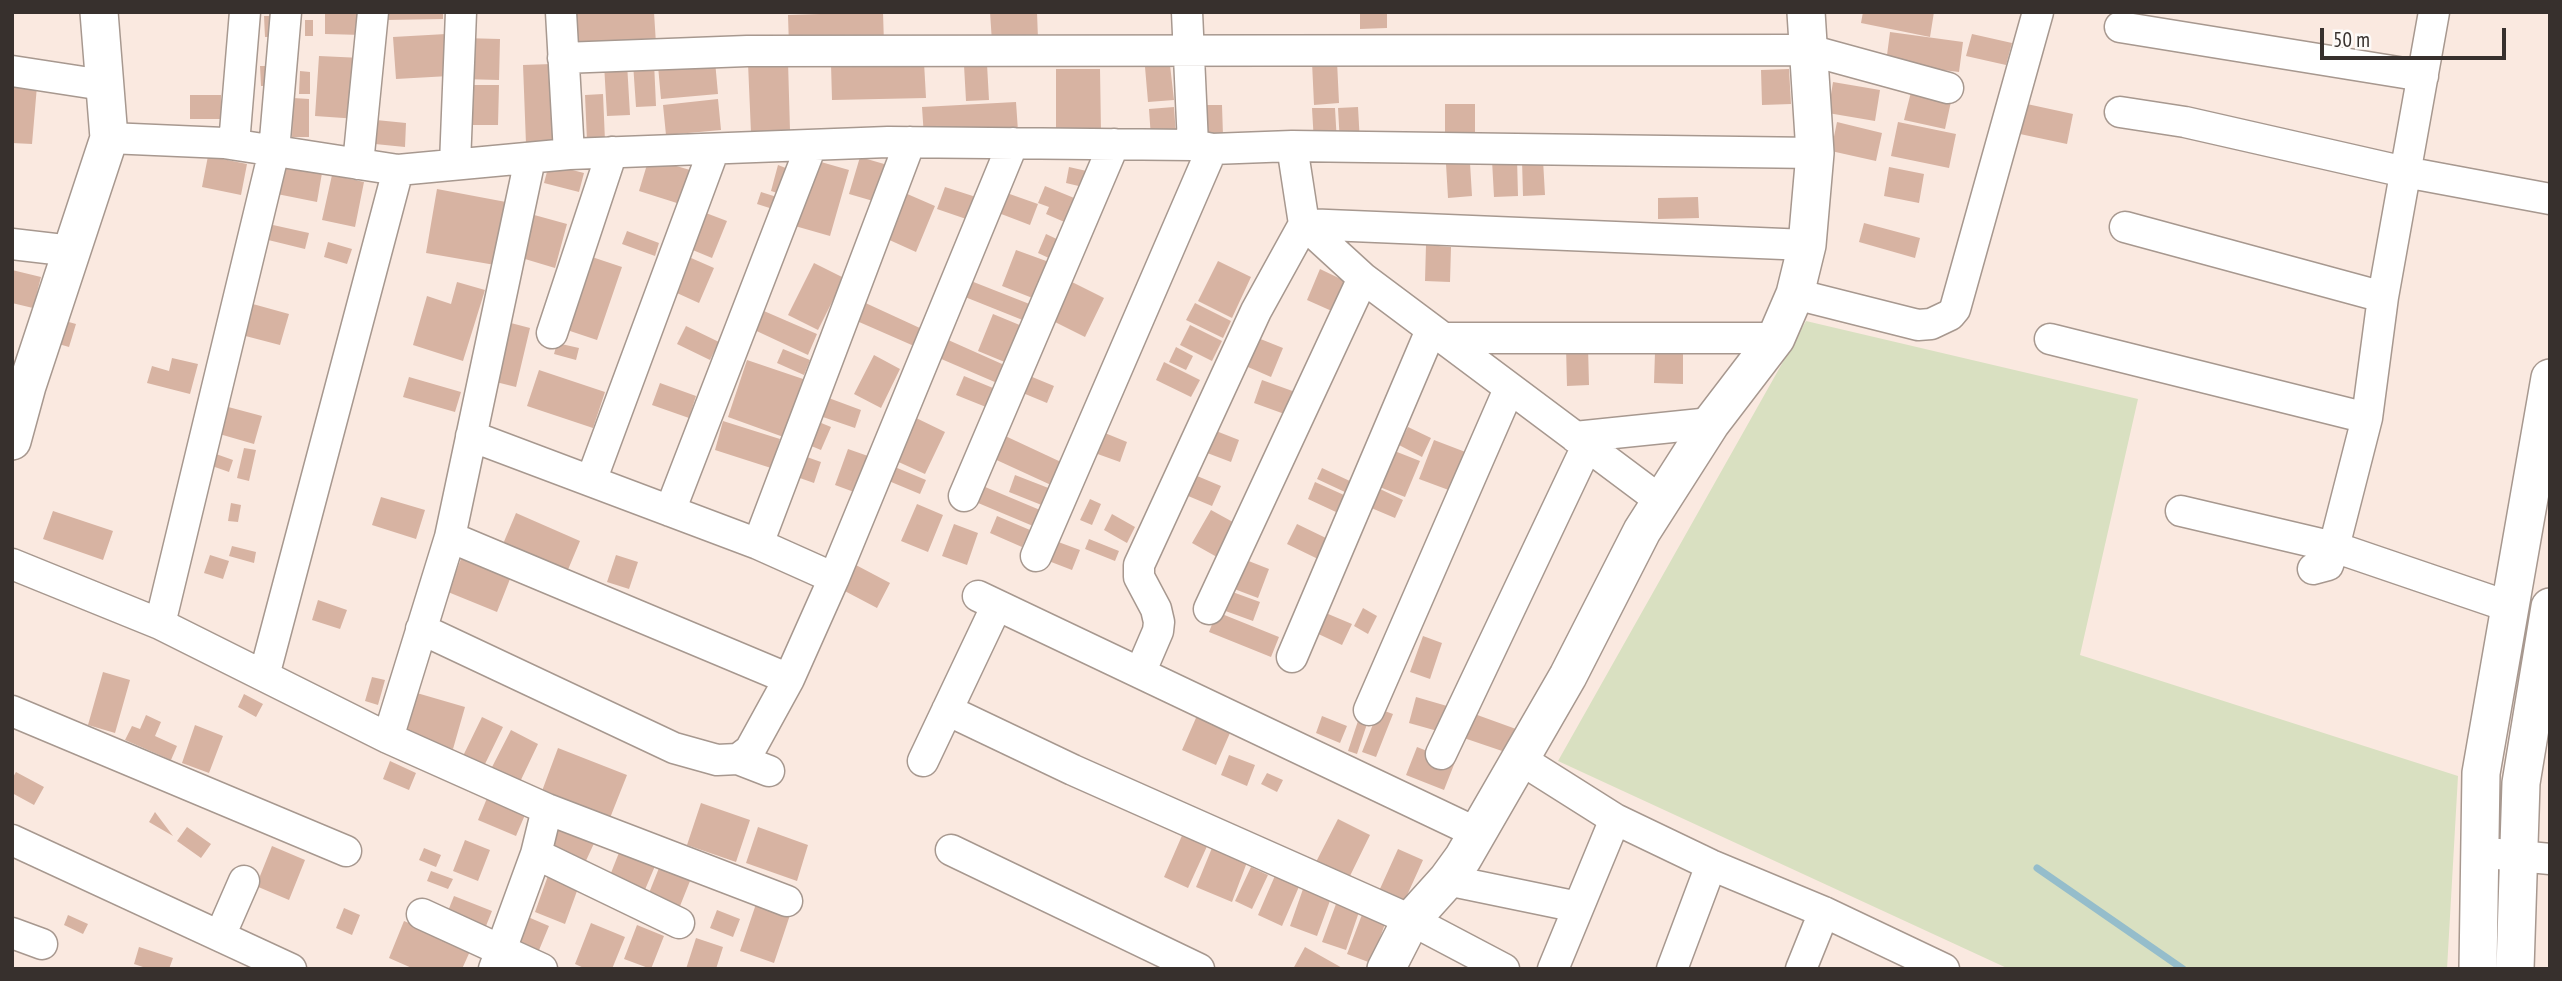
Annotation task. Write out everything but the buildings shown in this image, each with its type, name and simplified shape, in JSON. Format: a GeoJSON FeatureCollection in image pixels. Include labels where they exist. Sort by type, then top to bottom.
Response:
{"type":"FeatureCollection","features":[{"type":"Feature","properties":{"kind":"street"},"geometry":{"type":"LineString","coordinates":[[12,441],[27,386],[109,138],[99,12]]}},
{"type":"Feature","properties":{"kind":"street"},"geometry":{"type":"LineString","coordinates":[[234,144],[245,12]]}},
{"type":"Feature","properties":{"kind":"street"},"geometry":{"type":"LineString","coordinates":[[160,624],[274,151],[286,12]]}},
{"type":"Feature","properties":{"kind":"street"},"geometry":{"type":"LineString","coordinates":[[358,164],[373,12]]}},
{"type":"Feature","properties":{"kind":"street"},"geometry":{"type":"LineString","coordinates":[[455,164],[461,12]]}},
{"type":"Feature","properties":{"kind":"street"},"geometry":{"type":"LineString","coordinates":[[561,12],[569,154]]}},
{"type":"Feature","properties":{"kind":"street"},"geometry":{"type":"LineString","coordinates":[[1036,556],[1202,147],[1189,52],[1187,12]]}},
{"type":"Feature","properties":{"kind":"street"},"geometry":{"type":"LineString","coordinates":[[1386,969],[1411,920],[1447,880],[1477,833],[1568,676],[1642,531],[1711,423],[1776,338],[1795,293],[1807,244],[1815,153],[1806,12]]}},
{"type":"Feature","properties":{"kind":"street"},"geometry":{"type":"LineString","coordinates":[[1795,293],[1918,325],[1931,324],[1950,315],[1955,309],[2038,12]]}},
{"type":"Feature","properties":{"kind":"street"},"geometry":{"type":"LineString","coordinates":[[2313,569],[2328,565],[2367,418],[2383,297],[2434,12]]}},
{"type":"Feature","properties":{"kind":"street"},"geometry":{"type":"LineString","coordinates":[[2120,27],[2423,76]]}},
{"type":"Feature","properties":{"kind":"street"},"geometry":{"type":"LineString","coordinates":[[563,58],[747,51],[1809,50],[1948,88]]}},
{"type":"Feature","properties":{"kind":"street"},"geometry":{"type":"LineString","coordinates":[[12,71],[103,85]]}},
{"type":"Feature","properties":{"kind":"street"},"geometry":{"type":"LineString","coordinates":[[2120,112],[2185,122],[2405,172],[2550,199]]}},
{"type":"Feature","properties":{"kind":"street"},"geometry":{"type":"LineString","coordinates":[[109,138],[234,144],[398,170],[569,154],[910,142],[1815,153]]}},
{"type":"Feature","properties":{"kind":"street"},"geometry":{"type":"LineString","coordinates":[[758,544],[910,142]]}},
{"type":"Feature","properties":{"kind":"street"},"geometry":{"type":"LineString","coordinates":[[738,759],[750,750],[789,680],[834,578],[1013,143]]}},
{"type":"Feature","properties":{"kind":"street"},"geometry":{"type":"LineString","coordinates":[[964,496],[1114,145]]}},
{"type":"Feature","properties":{"kind":"street"},"geometry":{"type":"LineString","coordinates":[[670,511],[811,146]]}},
{"type":"Feature","properties":{"kind":"street"},"geometry":{"type":"LineString","coordinates":[[1140,673],[1158,631],[1159,622],[1156,609],[1139,577],[1139,565],[1256,311],[1304,224],[1292,146]]}},
{"type":"Feature","properties":{"kind":"street"},"geometry":{"type":"LineString","coordinates":[[591,481],[714,149]]}},
{"type":"Feature","properties":{"kind":"street"},"geometry":{"type":"LineString","coordinates":[[552,333],[612,152]]}},
{"type":"Feature","properties":{"kind":"street"},"geometry":{"type":"LineString","coordinates":[[388,738],[450,537],[530,159]]}},
{"type":"Feature","properties":{"kind":"street"},"geometry":{"type":"LineString","coordinates":[[264,676],[398,170]]}},
{"type":"Feature","properties":{"kind":"street"},"geometry":{"type":"LineString","coordinates":[[1304,224],[1807,244]]}},
{"type":"Feature","properties":{"kind":"street"},"geometry":{"type":"LineString","coordinates":[[1304,224],[1363,278],[1661,501]]}},
{"type":"Feature","properties":{"kind":"street"},"geometry":{"type":"LineString","coordinates":[[2125,226],[2383,297]]}},
{"type":"Feature","properties":{"kind":"street"},"geometry":{"type":"LineString","coordinates":[[12,244],[72,251]]}},
{"type":"Feature","properties":{"kind":"street"},"geometry":{"type":"LineString","coordinates":[[1209,610],[1363,278]]}},
{"type":"Feature","properties":{"kind":"street"},"geometry":{"type":"LineString","coordinates":[[1438,334],[1776,338]]}},
{"type":"Feature","properties":{"kind":"street"},"geometry":{"type":"LineString","coordinates":[[1292,657],[1438,334]]}},
{"type":"Feature","properties":{"kind":"street"},"geometry":{"type":"LineString","coordinates":[[2050,339],[2367,418]]}},
{"type":"Feature","properties":{"kind":"street"},"geometry":{"type":"LineString","coordinates":[[2478,969],[2482,773],[2550,378]]}},
{"type":"Feature","properties":{"kind":"street"},"geometry":{"type":"LineString","coordinates":[[1369,710],[1509,389]]}},
{"type":"Feature","properties":{"kind":"street"},"geometry":{"type":"LineString","coordinates":[[1581,442],[1711,423]]}},
{"type":"Feature","properties":{"kind":"street"},"geometry":{"type":"LineString","coordinates":[[471,436],[758,544],[834,578]]}},
{"type":"Feature","properties":{"kind":"street"},"geometry":{"type":"LineString","coordinates":[[1441,754],[1581,442]]}},
{"type":"Feature","properties":{"kind":"street"},"geometry":{"type":"LineString","coordinates":[[2181,511],[2334,547],[2510,607]]}},
{"type":"Feature","properties":{"kind":"street"},"geometry":{"type":"LineString","coordinates":[[450,537],[789,680]]}},
{"type":"Feature","properties":{"kind":"street"},"geometry":{"type":"LineString","coordinates":[[12,564],[160,624],[388,738],[547,809],[787,901]]}},
{"type":"Feature","properties":{"kind":"street"},"geometry":{"type":"LineString","coordinates":[[923,761],[947,710],[988,600],[1477,833]]}},
{"type":"Feature","properties":{"kind":"street"},"geometry":{"type":"LineString","coordinates":[[2515,969],[2534,858],[2521,783],[2550,607]]}},
{"type":"Feature","properties":{"kind":"street"},"geometry":{"type":"LineString","coordinates":[[421,629],[674,748],[717,760],[738,759],[769,771]]}},
{"type":"Feature","properties":{"kind":"street"},"geometry":{"type":"LineString","coordinates":[[947,710],[1411,920],[1504,969]]}},
{"type":"Feature","properties":{"kind":"street"},"geometry":{"type":"LineString","coordinates":[[12,711],[346,851]]}},
{"type":"Feature","properties":{"kind":"street"},"geometry":{"type":"LineString","coordinates":[[1520,759],[1615,819],[1711,865],[1824,912],[1903,960],[1944,969]]}},
{"type":"Feature","properties":{"kind":"street"},"geometry":{"type":"LineString","coordinates":[[497,960],[536,854],[547,809]]}},
{"type":"Feature","properties":{"kind":"street"},"geometry":{"type":"LineString","coordinates":[[1553,969],[1615,819]]}},
{"type":"Feature","properties":{"kind":"street"},"geometry":{"type":"LineString","coordinates":[[12,840],[291,969]]}},
{"type":"Feature","properties":{"kind":"street"},"geometry":{"type":"LineString","coordinates":[[951,850],[1199,969]]}},
{"type":"Feature","properties":{"kind":"street"},"geometry":{"type":"LineString","coordinates":[[2480,852],[2534,858]]}},
{"type":"Feature","properties":{"kind":"street"},"geometry":{"type":"LineString","coordinates":[[536,854],[679,923]]}},
{"type":"Feature","properties":{"kind":"street"},"geometry":{"type":"LineString","coordinates":[[1672,969],[1711,865]]}},
{"type":"Feature","properties":{"kind":"street"},"geometry":{"type":"LineString","coordinates":[[1447,880],[1578,907]]}},
{"type":"Feature","properties":{"kind":"street"},"geometry":{"type":"LineString","coordinates":[[220,936],[244,881]]}},
{"type":"Feature","properties":{"kind":"street"},"geometry":{"type":"LineString","coordinates":[[1801,969],[1824,912]]}},
{"type":"Feature","properties":{"kind":"street"},"geometry":{"type":"LineString","coordinates":[[422,914],[497,960],[542,969]]}},
{"type":"Feature","properties":{"kind":"street"},"geometry":{"type":"LineString","coordinates":[[12,933],[43,944]]}},
{"type":"Feature","properties":{"kind":"green space"},"geometry":{"type":"Polygon","coordinates":[[[1806,321],[2138,399],[2080,655],[2458,776],[2447,969],[2009,969],[1558,761],[1806,321]]]}},
{"type":"Feature","properties":{"kind":"waterway"},"geometry":{"type":"LineString","coordinates":[[2037,868],[2183,969]]}}]}
